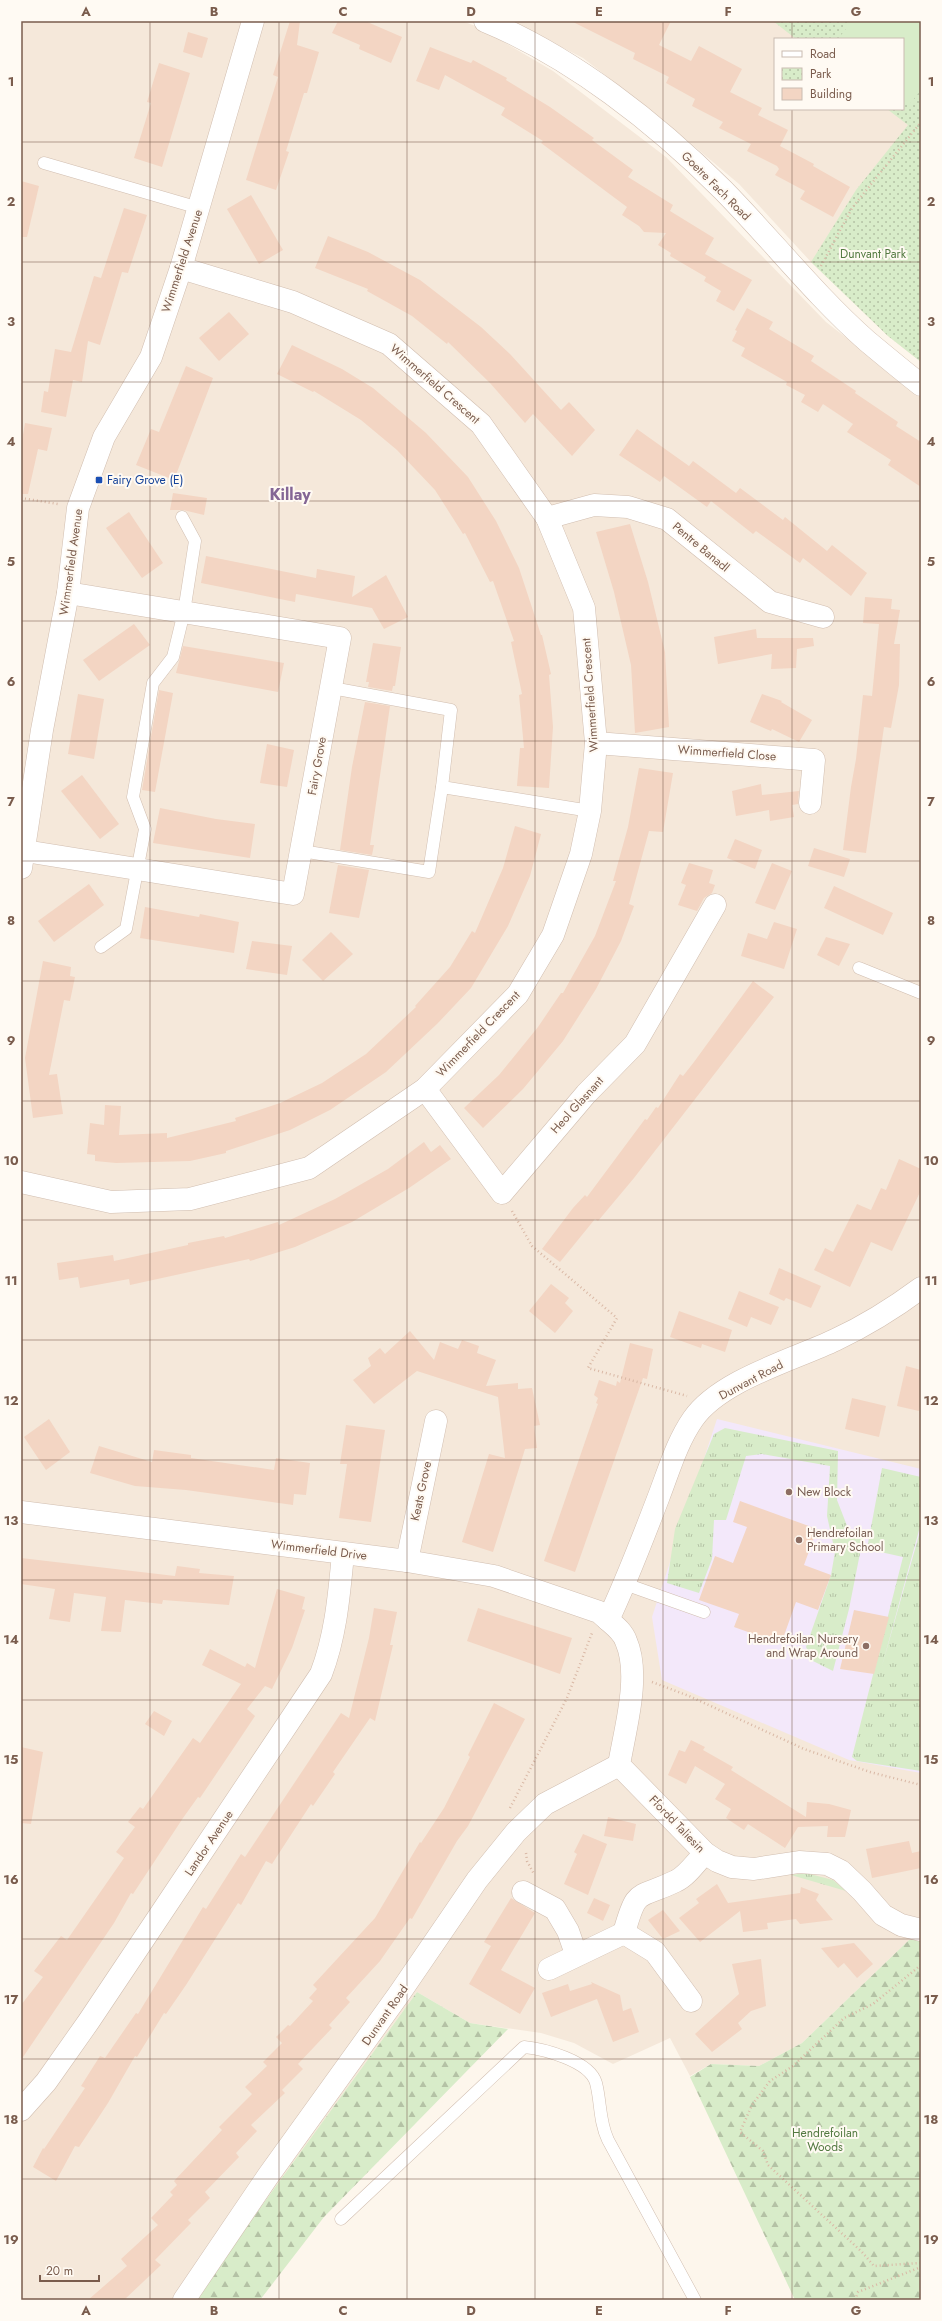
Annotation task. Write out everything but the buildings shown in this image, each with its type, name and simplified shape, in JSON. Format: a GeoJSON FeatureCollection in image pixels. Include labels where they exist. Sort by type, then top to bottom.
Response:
{"type":"FeatureCollection","features":[{"type":"Feature","properties":{"kind":"street","name":"Wimmerfield Avenue"},"geometry":{"type":"LineString","coordinates":[[23,860],[42,730],[68,593],[78,508],[104,437],[151,357],[200,208],[253,21]]}},
{"type":"Feature","properties":{"kind":"street","name":"Goetre Fach Road"},"geometry":{"type":"LineString","coordinates":[[485,21],[523,39],[572,69],[627,106],[679,148],[723,190],[809,283],[867,340],[921,385]]}},
{"type":"Feature","properties":{"kind":"street","name":"Wimmerfield Crescent"},"geometry":{"type":"LineString","coordinates":[[21,1182],[111,1202],[190,1199],[310,1168],[425,1089],[518,994],[553,935],[581,854],[590,811],[596,743],[584,608],[547,518],[481,424],[389,344],[293,302],[181,268]]}},
{"type":"Feature","properties":{"kind":"street","name":"Pentre Banadl"},"geometry":{"type":"LineString","coordinates":[[547,518],[594,505],[628,507],[667,518],[770,602],[823,618]]}},
{"type":"Feature","properties":{"kind":"street","name":"Fairy Grove"},"geometry":{"type":"LineString","coordinates":[[23,860],[137,869],[293,894],[332,688],[340,638],[68,593]]}},
{"type":"Feature","properties":{"kind":"street","name":"Wimmerfield Close"},"geometry":{"type":"LineString","coordinates":[[596,743],[814,760],[810,803]]}},
{"type":"Feature","properties":{"kind":"street","name":"Heol Glasnant"},"geometry":{"type":"LineString","coordinates":[[502,1193],[586,1094],[635,1044],[715,905]]}},
{"type":"Feature","properties":{"kind":"street"},"geometry":{"type":"LineString","coordinates":[[425,1089],[502,1193]]}},
{"type":"Feature","properties":{"kind":"street","name":"Dunvant Road"},"geometry":{"type":"LineString","coordinates":[[604,1616],[625,1584],[679,1444],[694,1418],[709,1402],[736,1385],[767,1369],[835,1340],[867,1324],[921,1288]]}},
{"type":"Feature","properties":{"kind":"street","name":"Keats Grove"},"geometry":{"type":"LineString","coordinates":[[407,1562],[436,1421]]}},
{"type":"Feature","properties":{"kind":"street","name":"Wimmerfield Drive"},"geometry":{"type":"LineString","coordinates":[[21,1512],[407,1562],[494,1576],[604,1616]]}},
{"type":"Feature","properties":{"kind":"street","name":"Landor Avenue"},"geometry":{"type":"LineString","coordinates":[[21,2110],[46,2082],[89,2021],[321,1674],[330,1651],[338,1607],[343,1554]]}},
{"type":"Feature","properties":{"kind":"street"},"geometry":{"type":"LineString","coordinates":[[604,1616],[619,1630],[626,1641],[633,1674],[619,1765]]}},
{"type":"Feature","properties":{"kind":"street","name":"Dunvant Road"},"geometry":{"type":"LineString","coordinates":[[184,2300],[268,2176],[400,1994],[482,1874],[516,1832],[546,1804],[619,1765]]}},
{"type":"Feature","properties":{"kind":"street","name":"Ffordd Taliesin"},"geometry":{"type":"LineString","coordinates":[[619,1765],[705,1853],[732,1867],[754,1869],[798,1862],[827,1864],[841,1871],[862,1891],[883,1915],[901,1925],[921,1930]]}},
{"type":"Feature","properties":{"kind":"street"},"geometry":{"type":"LineString","coordinates":[[624,1933],[632,1905],[641,1894],[677,1880],[705,1853]]}},
{"type":"Feature","properties":{"kind":"street"},"geometry":{"type":"LineString","coordinates":[[523,1892],[555,1909],[568,1931],[576,1954]]}},
{"type":"Feature","properties":{"kind":"street"},"geometry":{"type":"LineString","coordinates":[[549,1969],[576,1954],[624,1933]]}},
{"type":"Feature","properties":{"kind":"street"},"geometry":{"type":"LineString","coordinates":[[624,1933],[655,1952],[692,2001]]}},
{"type":"Feature","properties":{"kind":"lane"},"geometry":{"type":"LineString","coordinates":[[44,163],[200,208]]}},
{"type":"Feature","properties":{"kind":"lane"},"geometry":{"type":"LineString","coordinates":[[101,947],[126,929],[145,830],[133,797],[153,683],[173,657],[184,612],[195,541],[182,517]]}},
{"type":"Feature","properties":{"kind":"lane"},"geometry":{"type":"LineString","coordinates":[[302,852],[429,872],[452,710],[332,688]]}},
{"type":"Feature","properties":{"kind":"lane"},"geometry":{"type":"LineString","coordinates":[[442,787],[590,811]]}},
{"type":"Feature","properties":{"kind":"lane"},"geometry":{"type":"LineString","coordinates":[[859,968],[921,993]]}},
{"type":"Feature","properties":{"kind":"lane"},"geometry":{"type":"LineString","coordinates":[[625,1584],[704,1612]]}},
{"type":"Feature","properties":{"kind":"lane"},"geometry":{"type":"LineString","coordinates":[[341,2219],[524,2047],[541,2048],[586,2068],[596,2081],[602,2126],[608,2140],[695,2300]]}},
{"type":"Feature","properties":{"kind":"path"},"geometry":{"type":"LineString","coordinates":[[809,283],[819,270],[852,208],[921,122]]}},
{"type":"Feature","properties":{"kind":"path"},"geometry":{"type":"LineString","coordinates":[[21,498],[78,508]]}},
{"type":"Feature","properties":{"kind":"path"},"geometry":{"type":"LineString","coordinates":[[502,1193],[532,1246],[616,1318],[588,1368],[709,1402]]}},
{"type":"Feature","properties":{"kind":"path"},"geometry":{"type":"LineString","coordinates":[[507,1813],[567,1698],[604,1616]]}},
{"type":"Feature","properties":{"kind":"path"},"geometry":{"type":"LineString","coordinates":[[633,1674],[696,1699],[804,1749],[870,1772],[921,1785]]}},
{"type":"Feature","properties":{"kind":"path"},"geometry":{"type":"LineString","coordinates":[[921,1965],[873,2004],[844,2018],[793,2066],[770,2081],[752,2105],[740,2132],[763,2151],[768,2165],[862,2252],[874,2266],[921,2263]]}},
{"type":"Feature","properties":{"kind":"path"},"geometry":{"type":"LineString","coordinates":[[855,2300],[858,2292],[921,2267]]}},
{"type":"Feature","properties":{"kind":"shaded area"},"geometry":{"type":"Polygon","coordinates":[[[21,21],[462,21],[478,27],[553,71],[666,157],[826,322],[921,396],[921,1940],[909,1940],[802,2043],[759,2066],[711,2064],[690,2076],[670,2038],[613,2064],[574,2043],[541,2033],[470,2023],[417,1992],[193,2300],[21,2300],[21,21]]]}},
{"type":"Feature","properties":{"kind":"shaded area"},"geometry":{"type":"Polygon","coordinates":[[[510,21],[921,21],[921,362],[888,336],[811,262],[739,184],[663,120],[583,58],[510,21]]]}},
{"type":"Feature","properties":{"kind":"shaded area","name":"Hendrefoilan Primary School"},"geometry":{"type":"Polygon","coordinates":[[[717,1419],[921,1469],[921,1773],[849,1760],[662,1680],[652,1617],[717,1419]]]}},
{"type":"Feature","properties":{"kind":"green space","name":"Dunvant Park"},"geometry":{"type":"Polygon","coordinates":[[[773,21],[921,21],[921,362],[888,336],[811,262],[856,190],[908,125],[888,110],[904,110],[904,38],[795,38],[773,21]]]}},
{"type":"Feature","properties":{"kind":"green space"},"geometry":{"type":"Polygon","coordinates":[[[852,21],[921,21],[921,90],[909,105],[904,101],[904,38],[839,38],[852,21]]]}},
{"type":"Feature","properties":{"kind":"green space"},"geometry":{"type":"Polygon","coordinates":[[[725,1428],[838,1451],[837,1500],[851,1536],[863,1538],[849,1609],[833,1671],[813,1661],[806,1647],[831,1575],[835,1552],[827,1516],[830,1466],[762,1454],[746,1456],[726,1520],[714,1520],[712,1559],[699,1593],[667,1583],[675,1529],[714,1434],[725,1428]]]}},
{"type":"Feature","properties":{"kind":"green space"},"geometry":{"type":"Polygon","coordinates":[[[882,1468],[921,1477],[921,1523],[882,1666],[921,1528],[921,1771],[857,1761],[852,1757],[903,1557],[867,1549],[882,1468]]]}},
{"type":"Feature","properties":{"kind":"green space"},"geometry":{"type":"Polygon","coordinates":[[[806,1873],[833,1880],[846,1891],[791,1875],[806,1873]]]}},
{"type":"Feature","properties":{"kind":"green space","name":"Hendrefoilan Woods"},"geometry":{"type":"Polygon","coordinates":[[[909,1940],[921,1940],[921,2300],[795,2300],[690,2077],[711,2064],[759,2066],[802,2043],[909,1940]]]}},
{"type":"Feature","properties":{"kind":"green space"},"geometry":{"type":"Polygon","coordinates":[[[417,1992],[470,2023],[508,2029],[324,2217],[260,2300],[193,2300],[417,1992]]]}},
{"type":"Feature","properties":{"kind":"place","name":"Fairy Grove (E)"},"geometry":{"type":"Point","coordinates":[99,480]}},
{"type":"Feature","properties":{"kind":"place","name":"New Block"},"geometry":{"type":"Point","coordinates":[789,1492]}},
{"type":"Feature","properties":{"kind":"place","name":"Hendrefoilan Primary School"},"geometry":{"type":"Point","coordinates":[799,1540]}},
{"type":"Feature","properties":{"kind":"place","name":"Hendrefoilan Nursery and Wrap Around"},"geometry":{"type":"Point","coordinates":[866,1646]}},
{"type":"Feature","properties":{"kind":"district","name":"Killay"},"geometry":{"type":"Point","coordinates":[290,494]}}]}
